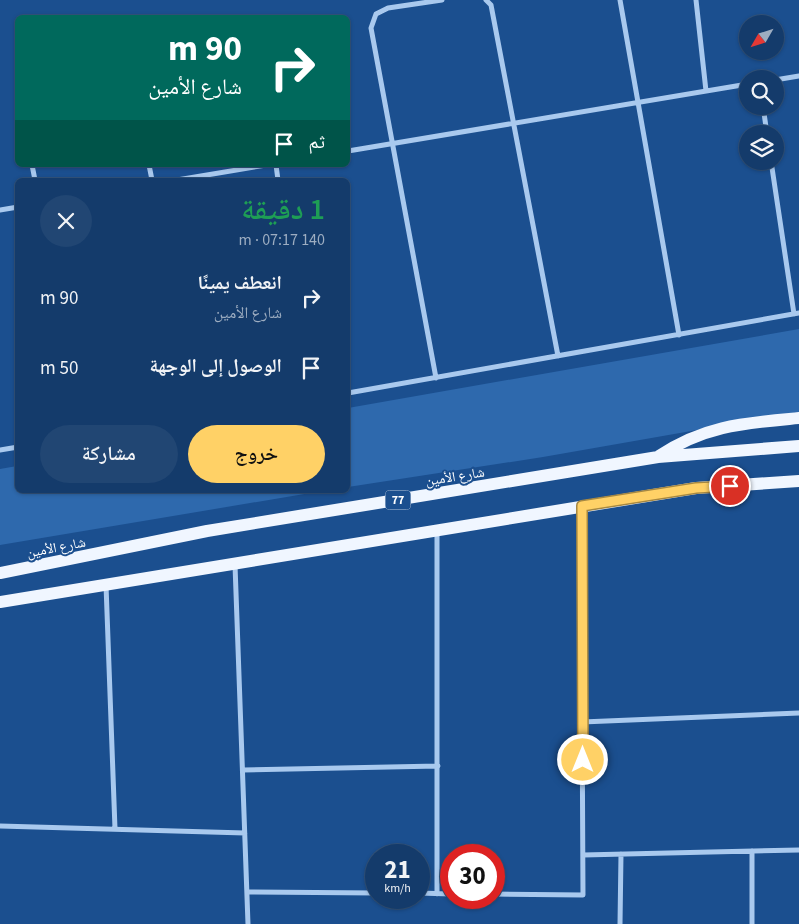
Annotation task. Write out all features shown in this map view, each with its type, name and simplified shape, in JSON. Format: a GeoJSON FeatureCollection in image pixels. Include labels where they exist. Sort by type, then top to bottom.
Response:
{"type":"FeatureCollection","features":[{"type":"Feature","properties":{"kind":"main road","name":"77"},"geometry":{"type":"LineString","coordinates":[[658,458],[684,441],[712,430],[742,423],[799,418]]}},
{"type":"Feature","properties":{"kind":"main road","name":"شارع الأمين"},"geometry":{"type":"LineString","coordinates":[[0,573],[208,531],[658,458],[799,446]]}},
{"type":"Feature","properties":{"kind":"main road"},"geometry":{"type":"LineString","coordinates":[[0,602],[696,488],[799,481]]}},
{"type":"Feature","properties":{"kind":"street"},"geometry":{"type":"LineString","coordinates":[[436,378],[371,28],[376,14],[388,8],[442,0]]}},
{"type":"Feature","properties":{"kind":"street"},"geometry":{"type":"LineString","coordinates":[[486,0],[491,5],[558,356]]}},
{"type":"Feature","properties":{"kind":"street"},"geometry":{"type":"LineString","coordinates":[[620,0],[679,335]]}},
{"type":"Feature","properties":{"kind":"street"},"geometry":{"type":"LineString","coordinates":[[696,0],[706,91]]}},
{"type":"Feature","properties":{"kind":"street"},"geometry":{"type":"LineString","coordinates":[[784,78],[799,76]]}},
{"type":"Feature","properties":{"kind":"street"},"geometry":{"type":"LineString","coordinates":[[350,151],[739,86]]}},
{"type":"Feature","properties":{"kind":"street"},"geometry":{"type":"LineString","coordinates":[[189,178],[254,167]]}},
{"type":"Feature","properties":{"kind":"street"},"geometry":{"type":"LineString","coordinates":[[350,393],[797,314],[773,170]]}},
{"type":"Feature","properties":{"kind":"street"},"geometry":{"type":"LineString","coordinates":[[0,210],[15,208]]}},
{"type":"Feature","properties":{"kind":"street"},"geometry":{"type":"LineString","coordinates":[[0,450],[15,448]]}},
{"type":"Feature","properties":{"kind":"street"},"geometry":{"type":"LineString","coordinates":[[505,894],[583,894],[582,506]]}},
{"type":"Feature","properties":{"kind":"street"},"geometry":{"type":"LineString","coordinates":[[430,894],[437,894],[437,529]]}},
{"type":"Feature","properties":{"kind":"street"},"geometry":{"type":"LineString","coordinates":[[235,563],[248,924]]}},
{"type":"Feature","properties":{"kind":"street"},"geometry":{"type":"LineString","coordinates":[[106,585],[115,829]]}},
{"type":"Feature","properties":{"kind":"street"},"geometry":{"type":"LineString","coordinates":[[582,722],[799,713]]}},
{"type":"Feature","properties":{"kind":"street"},"geometry":{"type":"LineString","coordinates":[[243,770],[438,766]]}},
{"type":"Feature","properties":{"kind":"street"},"geometry":{"type":"LineString","coordinates":[[0,826],[245,833]]}},
{"type":"Feature","properties":{"kind":"street"},"geometry":{"type":"LineString","coordinates":[[583,855],[799,850]]}},
{"type":"Feature","properties":{"kind":"street"},"geometry":{"type":"LineString","coordinates":[[752,851],[752,924]]}},
{"type":"Feature","properties":{"kind":"street"},"geometry":{"type":"LineString","coordinates":[[620,924],[622,854]]}},
{"type":"Feature","properties":{"kind":"street"},"geometry":{"type":"LineString","coordinates":[[247,892],[365,893]]}},
{"type":"Feature","properties":{"kind":"shaded area"},"geometry":{"type":"Polygon","coordinates":[[[799,329],[799,412],[543,457],[350,487],[350,408],[799,329]]]}},
{"type":"Feature","properties":{"kind":"shaded area"},"geometry":{"type":"Polygon","coordinates":[[[15,466],[15,493],[310,493],[0,545],[0,469],[15,466]]]}},
{"type":"Feature","properties":{"kind":"route"},"geometry":{"type":"LineString","coordinates":[[583,760],[582,506],[696,488],[730,486]]}}]}
